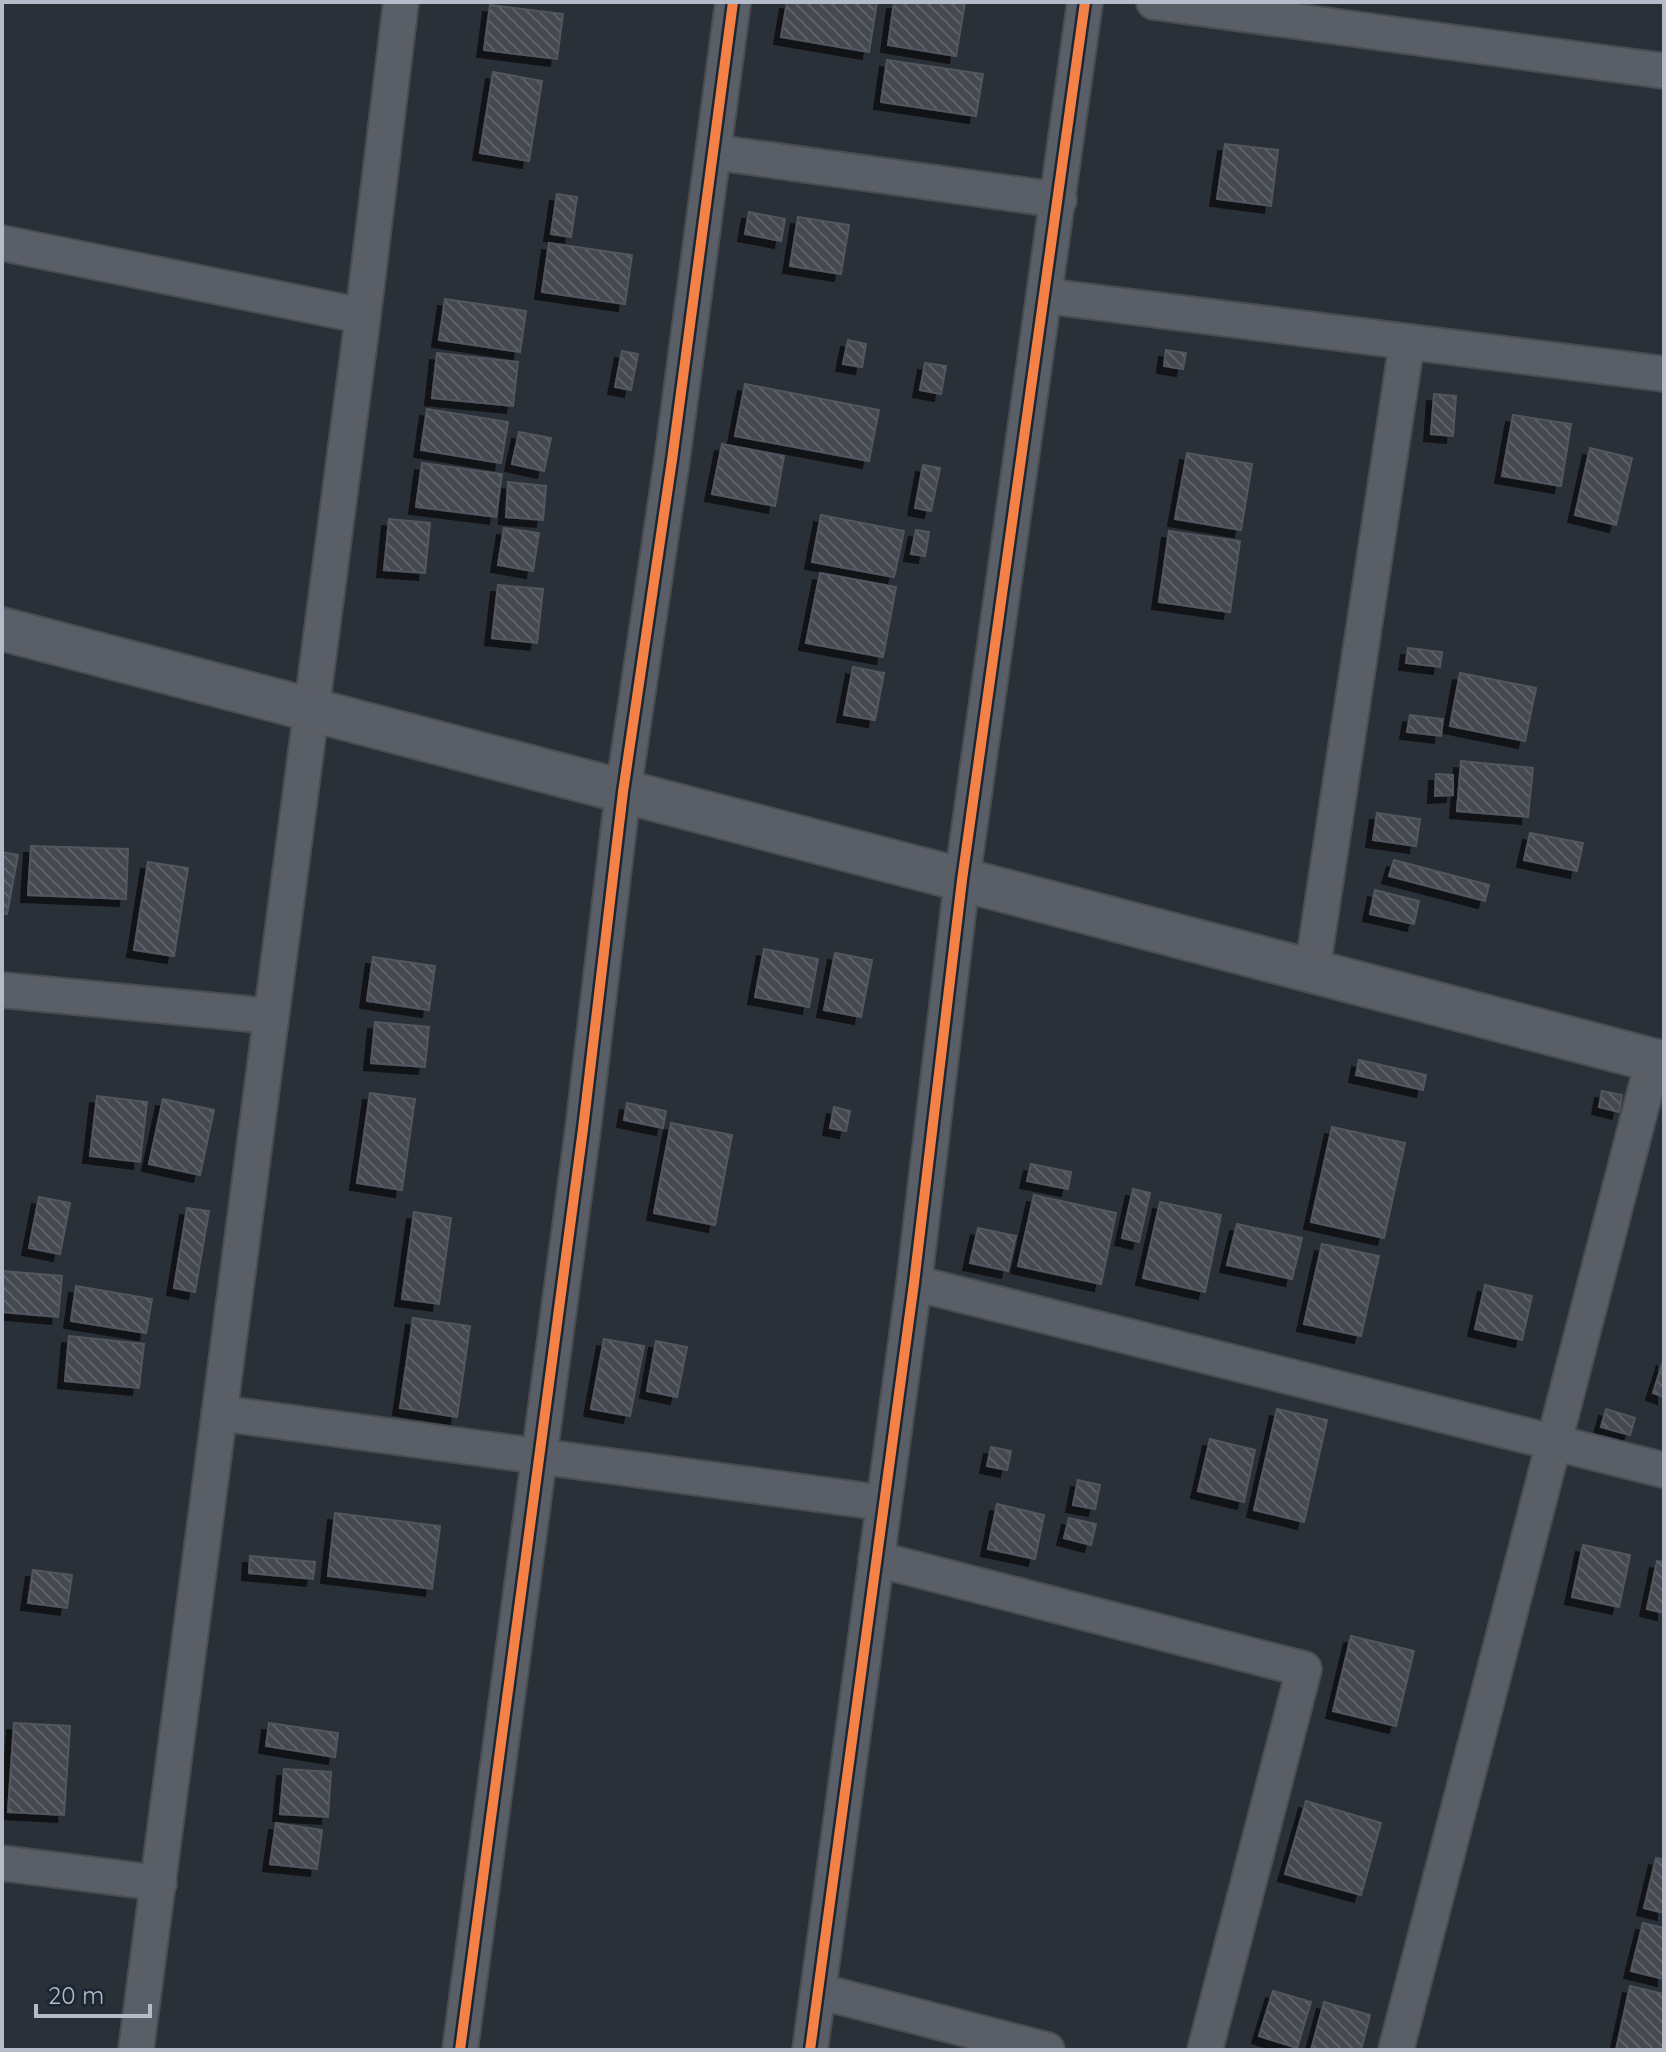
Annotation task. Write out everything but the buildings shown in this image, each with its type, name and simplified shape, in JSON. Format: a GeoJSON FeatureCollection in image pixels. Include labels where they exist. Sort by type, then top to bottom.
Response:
{"type":"FeatureCollection","features":[{"type":"Feature","properties":{"kind":"street"},"geometry":{"type":"LineString","coordinates":[[136,2050],[363,316],[401,2]]}},
{"type":"Feature","properties":{"kind":"street"},"geometry":{"type":"LineString","coordinates":[[460,2050],[583,1129],[623,792],[733,2]]}},
{"type":"Feature","properties":{"kind":"street"},"geometry":{"type":"LineString","coordinates":[[810,2050],[914,1283],[962,880],[1085,2]]}},
{"type":"Feature","properties":{"kind":"street"},"geometry":{"type":"LineString","coordinates":[[1154,2],[1664,71]]}},
{"type":"Feature","properties":{"kind":"street"},"geometry":{"type":"LineString","coordinates":[[713,152],[1059,200]]}},
{"type":"Feature","properties":{"kind":"street"},"geometry":{"type":"LineString","coordinates":[[2,243],[363,316]]}},
{"type":"Feature","properties":{"kind":"street"},"geometry":{"type":"LineString","coordinates":[[1046,296],[1664,374]]}},
{"type":"Feature","properties":{"kind":"street"},"geometry":{"type":"LineString","coordinates":[[1312,972],[1407,342]]}},
{"type":"Feature","properties":{"kind":"street"},"geometry":{"type":"LineString","coordinates":[[2,629],[1658,1062],[1554,1441],[1396,2050]]}},
{"type":"Feature","properties":{"kind":"street"},"geometry":{"type":"LineString","coordinates":[[2,990],[270,1016]]}},
{"type":"Feature","properties":{"kind":"street"},"geometry":{"type":"LineString","coordinates":[[914,1283],[1664,1470]]}},
{"type":"Feature","properties":{"kind":"street"},"geometry":{"type":"LineString","coordinates":[[219,1413],[884,1503]]}},
{"type":"Feature","properties":{"kind":"street"},"geometry":{"type":"LineString","coordinates":[[876,1559],[1304,1669],[1205,2050]]}},
{"type":"Feature","properties":{"kind":"street"},"geometry":{"type":"LineString","coordinates":[[2,1863],[159,1883]]}},
{"type":"Feature","properties":{"kind":"street"},"geometry":{"type":"LineString","coordinates":[[818,1991],[1047,2050]]}},
{"type":"Feature","properties":{"kind":"cycle path"},"geometry":{"type":"LineString","coordinates":[[460,2050],[583,1129],[623,792],[672,460],[733,2]]}},
{"type":"Feature","properties":{"kind":"cycle path"},"geometry":{"type":"LineString","coordinates":[[810,2050],[914,1283],[962,880],[1085,2]]}}]}
